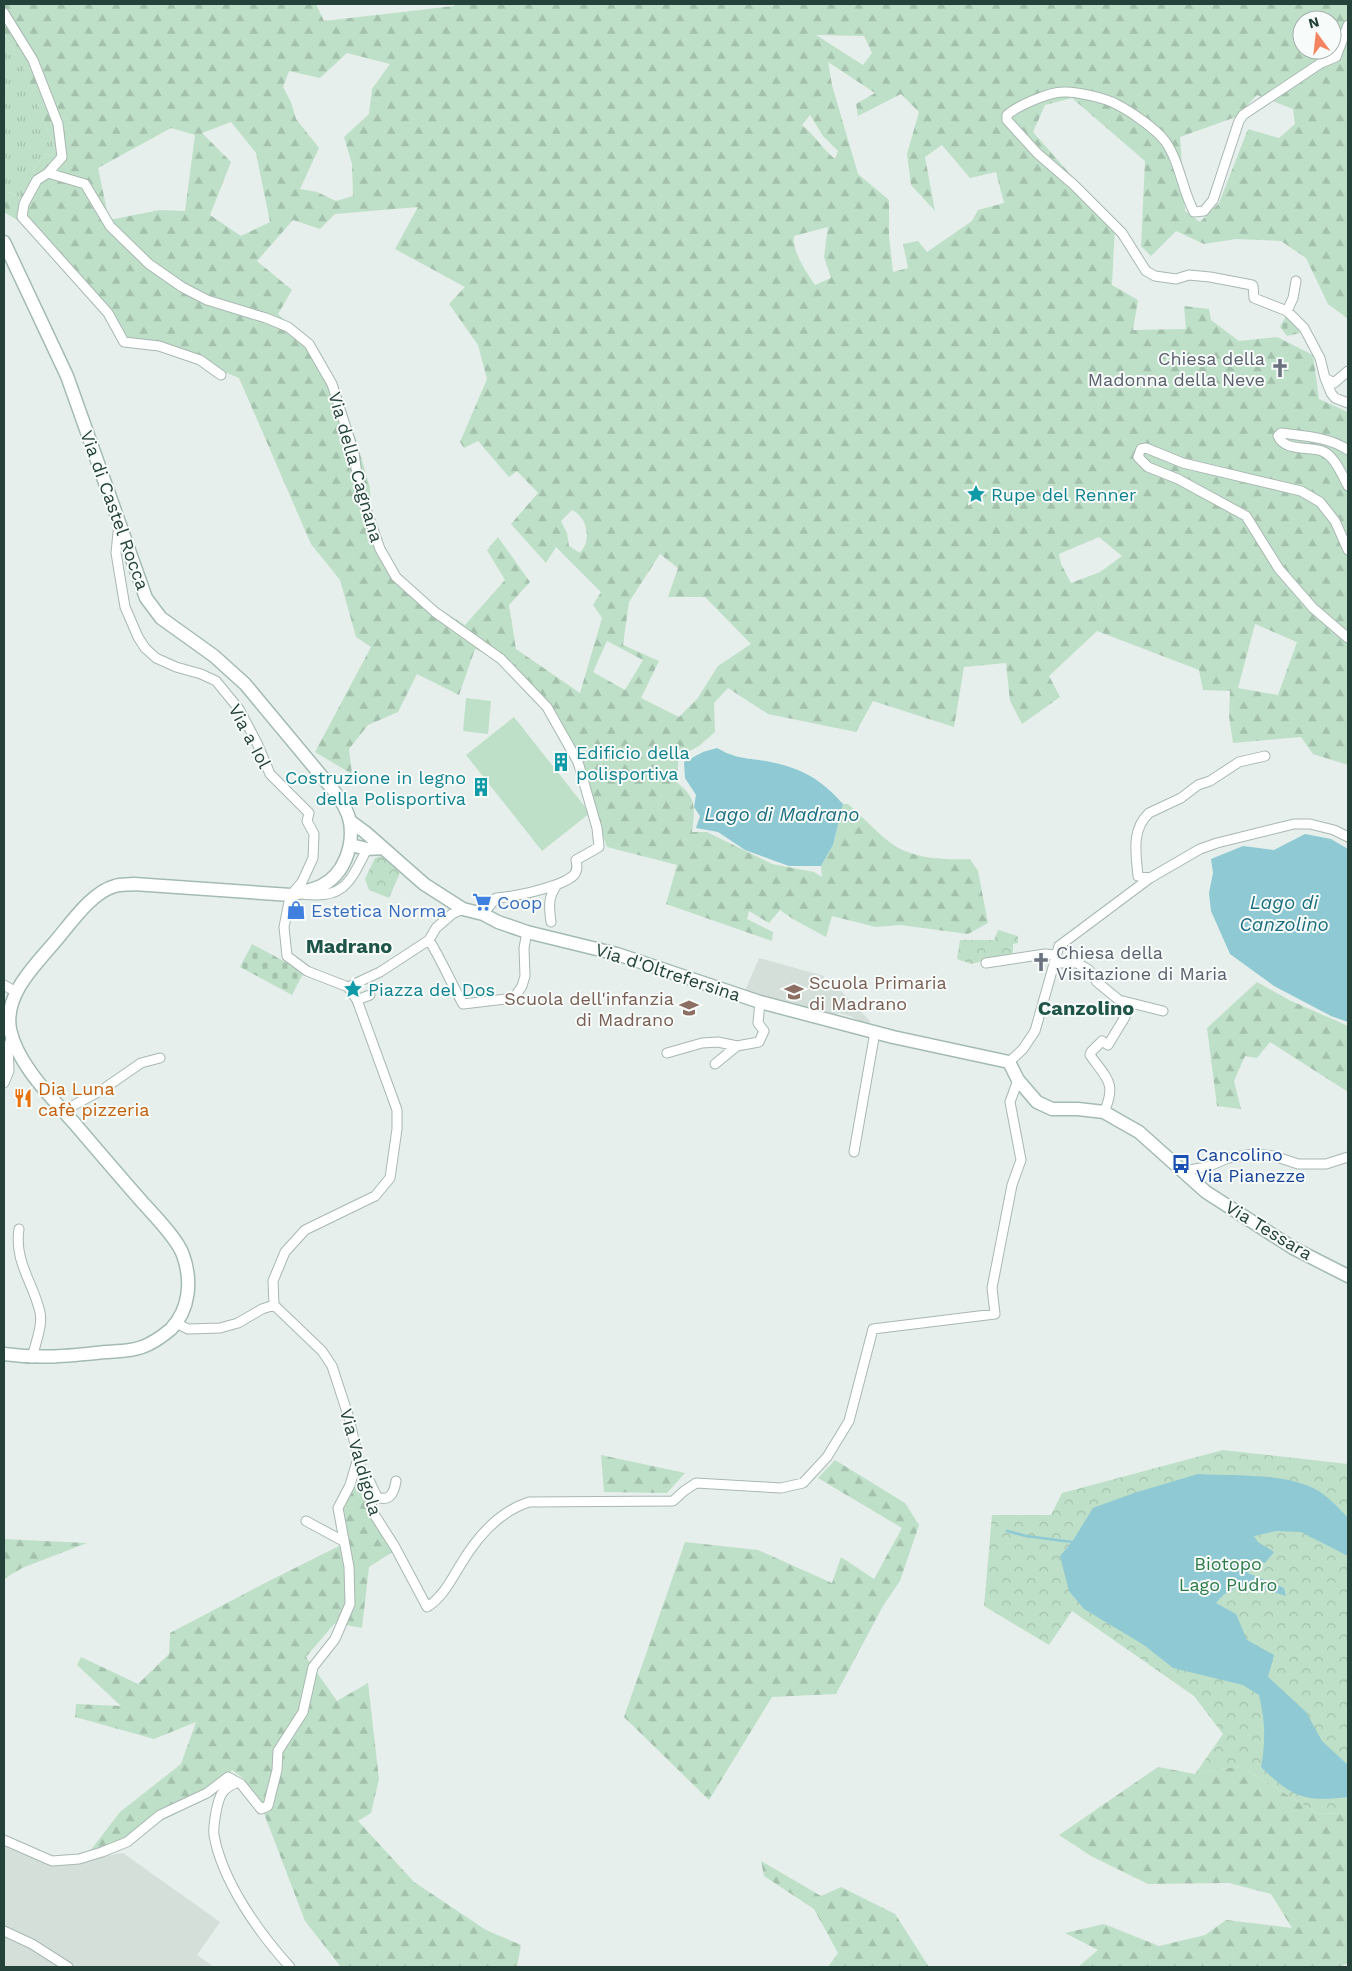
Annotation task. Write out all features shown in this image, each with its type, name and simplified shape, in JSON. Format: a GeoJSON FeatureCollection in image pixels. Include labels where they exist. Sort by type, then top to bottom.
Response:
{"type":"FeatureCollection","features":[{"type":"Feature","properties":{"kind":"main road","name":"Via di Castel Rocca"},"geometry":{"type":"LineString","coordinates":[[4,242],[67,376],[146,598],[161,618],[214,656],[245,684],[334,791],[344,805],[350,821],[351,845],[344,864],[330,880],[312,890],[294,894],[134,884],[115,886],[97,894],[37,962],[16,992],[10,1007],[9,1026],[12,1038],[26,1065],[47,1094],[160,1221],[183,1254],[189,1280],[187,1299],[176,1323],[164,1335],[148,1345],[130,1350],[53,1358],[32,1358],[4,1354]]}},
{"type":"Feature","properties":{"kind":"main road","name":"Via d'Oltrefersina"},"geometry":{"type":"LineString","coordinates":[[350,821],[424,884],[463,909],[483,914],[498,922],[527,932],[550,935],[617,954],[760,1002],[875,1032],[1009,1062]]}},
{"type":"Feature","properties":{"kind":"main road"},"geometry":{"type":"LineString","coordinates":[[351,845],[367,849],[383,848]]}},
{"type":"Feature","properties":{"kind":"main road","name":"Via Tessara"},"geometry":{"type":"LineString","coordinates":[[1009,1062],[1018,1080],[1037,1102],[1052,1108],[1104,1112],[1139,1132],[1206,1192],[1293,1248],[1348,1276]]}},
{"type":"Feature","properties":{"kind":"street"},"geometry":{"type":"LineString","coordinates":[[4,13],[33,60],[58,124],[62,157],[48,173],[37,180],[24,204],[22,217],[108,313],[124,342],[158,346],[200,360],[221,374]]}},
{"type":"Feature","properties":{"kind":"street"},"geometry":{"type":"LineString","coordinates":[[1348,25],[1336,57],[1321,63],[1243,115],[1239,121],[1213,200],[1204,211],[1194,212],[1165,141],[1151,127],[1115,103],[1066,91],[1054,93],[1016,109],[1007,115],[1009,124],[1022,135],[1037,153],[1074,185],[1122,233],[1146,271],[1155,276],[1176,278],[1189,275],[1210,277],[1254,286],[1254,298],[1287,311],[1307,332],[1320,358],[1324,378],[1331,393],[1336,398],[1348,403]]}},
{"type":"Feature","properties":{"kind":"street","name":"Via della Cagnana"},"geometry":{"type":"LineString","coordinates":[[48,173],[85,184],[110,226],[149,264],[182,287],[207,300],[266,318],[288,327],[309,344],[332,384],[338,400],[354,453],[359,489],[380,549],[396,577],[435,612],[501,658],[547,707],[578,762],[597,828],[599,847],[576,860],[578,867],[574,875],[556,886]]}},
{"type":"Feature","properties":{"kind":"street"},"geometry":{"type":"LineString","coordinates":[[1287,311],[1293,298],[1296,281]]}},
{"type":"Feature","properties":{"kind":"street"},"geometry":{"type":"LineString","coordinates":[[1324,378],[1334,383],[1348,371]]}},
{"type":"Feature","properties":{"kind":"street"},"geometry":{"type":"LineString","coordinates":[[1348,450],[1338,443],[1316,438],[1282,433],[1278,436],[1282,442],[1289,446],[1324,451],[1336,464],[1348,486]]}},
{"type":"Feature","properties":{"kind":"street"},"geometry":{"type":"LineString","coordinates":[[1348,550],[1335,521],[1320,502],[1301,491],[1183,463],[1146,448],[1141,449],[1139,452],[1138,457],[1148,467],[1178,479],[1246,516],[1279,570],[1313,608],[1348,638]]}},
{"type":"Feature","properties":{"kind":"street","name":"Via a Iol"},"geometry":{"type":"LineString","coordinates":[[119,520],[116,553],[125,607],[145,648],[156,658],[216,681],[239,709],[257,743],[270,774],[309,813],[307,821],[314,834],[313,858],[294,894]]}},
{"type":"Feature","properties":{"kind":"street"},"geometry":{"type":"LineString","coordinates":[[1150,878],[1138,876],[1136,836],[1145,817],[1181,798],[1239,762],[1265,756]]}},
{"type":"Feature","properties":{"kind":"street"},"geometry":{"type":"LineString","coordinates":[[1009,1062],[1023,1049],[1035,1031],[1059,946],[1150,878],[1200,849],[1217,842],[1294,824],[1310,824],[1334,830],[1348,837]]}},
{"type":"Feature","properties":{"kind":"street","name":"Via di Castel Rocca"},"geometry":{"type":"LineString","coordinates":[[294,894],[317,896],[332,893],[343,888],[351,880],[367,849]]}},
{"type":"Feature","properties":{"kind":"street"},"geometry":{"type":"LineString","coordinates":[[483,914],[496,898],[510,897],[556,886]]}},
{"type":"Feature","properties":{"kind":"street"},"geometry":{"type":"LineString","coordinates":[[551,922],[550,895],[556,886]]}},
{"type":"Feature","properties":{"kind":"street"},"geometry":{"type":"LineString","coordinates":[[176,1323],[188,1329],[220,1328],[238,1323],[262,1309],[274,1305],[273,1281],[286,1252],[305,1230],[375,1196],[390,1178],[397,1129],[397,1110],[357,1000],[348,987],[307,971],[287,956],[284,927],[294,894]]}},
{"type":"Feature","properties":{"kind":"street"},"geometry":{"type":"LineString","coordinates":[[348,987],[380,972],[429,940],[452,914],[463,909]]}},
{"type":"Feature","properties":{"kind":"street"},"geometry":{"type":"LineString","coordinates":[[429,940],[444,964],[447,976],[464,1004],[514,998],[522,986],[525,976],[524,948],[527,932]]}},
{"type":"Feature","properties":{"kind":"street"},"geometry":{"type":"LineString","coordinates":[[986,963],[1044,954],[1055,959],[1077,963],[1089,970],[1097,982],[1123,1003],[1163,1012]]}},
{"type":"Feature","properties":{"kind":"street"},"geometry":{"type":"LineString","coordinates":[[4,985],[16,992]]}},
{"type":"Feature","properties":{"kind":"street"},"geometry":{"type":"LineString","coordinates":[[357,1000],[370,995]]}},
{"type":"Feature","properties":{"kind":"street"},"geometry":{"type":"LineString","coordinates":[[667,1053],[702,1043],[718,1042],[737,1046],[759,1042],[764,1031],[758,1023],[760,1002]]}},
{"type":"Feature","properties":{"kind":"street"},"geometry":{"type":"LineString","coordinates":[[1104,1112],[1111,1097],[1111,1088],[1108,1080],[1090,1055],[1090,1052],[1102,1041],[1108,1044],[1125,1017],[1126,1012],[1123,1003]]}},
{"type":"Feature","properties":{"kind":"street"},"geometry":{"type":"LineString","coordinates":[[854,1152],[875,1032]]}},
{"type":"Feature","properties":{"kind":"street"},"geometry":{"type":"LineString","coordinates":[[4,1083],[10,1071],[8,1046],[12,1038]]}},
{"type":"Feature","properties":{"kind":"street"},"geometry":{"type":"LineString","coordinates":[[715,1064],[737,1046]]}},
{"type":"Feature","properties":{"kind":"street"},"geometry":{"type":"LineString","coordinates":[[63,1111],[102,1090],[141,1063],[160,1058]]}},
{"type":"Feature","properties":{"kind":"street","name":"Via Valdigola"},"geometry":{"type":"LineString","coordinates":[[274,1305],[322,1351],[332,1366],[349,1418],[374,1514],[395,1547],[427,1607],[438,1600],[470,1550],[498,1518],[512,1507],[529,1502],[553,1500],[674,1502],[684,1491],[696,1483],[781,1488],[803,1483],[827,1456],[849,1421],[873,1329],[995,1314],[992,1288],[1012,1185],[1021,1160],[1010,1102],[1018,1080]]}},
{"type":"Feature","properties":{"kind":"street"},"geometry":{"type":"LineString","coordinates":[[1183,1171],[1207,1167],[1228,1158],[1254,1154],[1274,1156],[1298,1164],[1326,1164],[1348,1157]]}},
{"type":"Feature","properties":{"kind":"street"},"geometry":{"type":"LineString","coordinates":[[19,1229],[17,1244],[40,1312],[40,1321],[32,1358]]}},
{"type":"Feature","properties":{"kind":"street"},"geometry":{"type":"LineString","coordinates":[[358,1458],[377,1497],[383,1499],[391,1497],[396,1481]]}},
{"type":"Feature","properties":{"kind":"street"},"geometry":{"type":"LineString","coordinates":[[4,1840],[52,1861],[79,1859],[127,1842],[160,1815],[207,1793],[228,1777],[241,1784],[261,1809],[268,1806],[277,1770],[278,1751],[303,1712],[313,1667],[335,1639],[350,1604],[349,1567],[338,1508],[350,1485],[358,1458]]}},
{"type":"Feature","properties":{"kind":"street"},"geometry":{"type":"LineString","coordinates":[[306,1521],[344,1541]]}},
{"type":"Feature","properties":{"kind":"street"},"geometry":{"type":"LineString","coordinates":[[236,1783],[226,1786],[219,1795],[213,1833],[218,1851],[242,1905],[267,1942],[290,1967]]}},
{"type":"Feature","properties":{"kind":"street"},"geometry":{"type":"LineString","coordinates":[[4,1931],[32,1944],[68,1967]]}},
{"type":"Feature","properties":{"kind":"shaded area","name":"Scuola Primaria di Madrano"},"geometry":{"type":"Polygon","coordinates":[[[759,958],[824,976],[822,985],[839,989],[870,1021],[868,1024],[839,1013],[831,1015],[745,991],[759,958]]]}},
{"type":"Feature","properties":{"kind":"shaded area"},"geometry":{"type":"Polygon","coordinates":[[[4,1837],[55,1864],[123,1853],[220,1922],[197,1955],[214,1967],[4,1967],[4,1837]]]}},
{"type":"Feature","properties":{"kind":"green space"},"geometry":{"type":"Polygon","coordinates":[[[4,4],[316,4],[324,21],[454,6],[455,4],[1348,4],[1348,319],[1328,304],[1306,258],[1281,241],[1236,239],[1204,244],[1176,231],[1151,256],[1141,246],[1145,161],[1072,98],[1045,105],[1033,132],[1115,225],[1112,285],[1138,300],[1133,330],[1186,329],[1184,306],[1209,309],[1211,320],[1239,341],[1277,337],[1313,355],[1319,399],[1348,412],[1348,765],[1313,754],[1301,737],[1233,743],[1229,716],[1230,691],[1203,690],[1199,670],[1097,631],[1049,676],[1060,697],[1022,724],[1010,701],[1006,663],[964,667],[954,727],[873,701],[856,732],[768,714],[728,688],[714,703],[715,732],[699,746],[679,757],[676,782],[688,793],[693,804],[692,832],[707,832],[772,864],[814,872],[822,877],[821,866],[833,845],[843,804],[848,804],[883,837],[903,850],[931,858],[970,859],[978,871],[988,923],[968,934],[900,925],[876,927],[832,916],[826,937],[780,910],[769,923],[749,911],[747,919],[773,932],[772,941],[666,904],[677,865],[607,847],[579,769],[549,722],[534,692],[517,667],[475,649],[459,695],[417,674],[398,712],[368,725],[349,749],[352,774],[315,752],[371,647],[356,637],[340,580],[311,544],[239,378],[169,349],[122,340],[102,308],[27,226],[4,212],[4,179],[5,191],[19,197],[37,175],[32,171],[46,153],[51,156],[55,149],[29,81],[4,32],[4,4]],[[816,35],[863,65],[872,53],[864,36],[816,35]],[[347,53],[320,78],[289,71],[283,87],[291,102],[296,119],[319,148],[300,189],[317,192],[336,201],[353,196],[352,164],[344,137],[369,114],[372,89],[390,64],[347,53]],[[828,62],[832,85],[858,174],[889,200],[889,236],[893,272],[908,268],[903,244],[918,241],[927,252],[972,221],[978,210],[1004,203],[996,172],[970,178],[942,145],[925,157],[935,211],[911,185],[907,154],[919,112],[901,94],[858,116],[856,104],[875,93],[828,62]],[[1257,95],[1236,117],[1180,137],[1185,211],[1200,222],[1219,203],[1248,129],[1279,138],[1295,124],[1293,109],[1257,95]],[[810,115],[802,125],[835,159],[838,151],[823,136],[810,115]],[[231,122],[202,133],[231,162],[210,215],[241,236],[270,222],[256,153],[231,122]],[[171,128],[98,168],[109,220],[160,210],[185,211],[195,135],[171,128]],[[418,207],[335,214],[320,229],[293,220],[257,261],[292,290],[278,314],[320,352],[356,439],[370,488],[372,538],[398,582],[465,625],[505,580],[487,550],[498,537],[530,582],[509,605],[516,649],[580,693],[602,618],[593,605],[601,592],[556,547],[546,563],[511,524],[538,493],[517,471],[509,477],[478,441],[464,448],[460,442],[487,379],[478,345],[449,304],[465,287],[395,249],[418,207]],[[828,227],[794,236],[800,261],[815,285],[831,278],[824,257],[828,227]],[[572,510],[561,521],[567,533],[569,546],[580,553],[585,545],[587,532],[582,519],[572,510]],[[1099,537],[1059,554],[1061,564],[1071,583],[1100,572],[1122,556],[1099,537]],[[660,554],[629,602],[623,645],[659,661],[641,698],[679,717],[697,699],[718,666],[751,644],[705,597],[668,597],[678,568],[660,554]],[[1255,624],[1238,688],[1278,695],[1297,642],[1255,624]],[[607,641],[593,672],[625,690],[643,660],[607,641]]]}},
{"type":"Feature","properties":{"kind":"green space"},"geometry":{"type":"Polygon","coordinates":[[[4,32],[29,80],[55,149],[51,156],[46,153],[32,171],[37,175],[19,197],[5,191],[4,32]]]}},
{"type":"Feature","properties":{"kind":"green space"},"geometry":{"type":"Polygon","coordinates":[[[1287,314],[1300,333],[1287,336],[1280,327],[1287,314]]]}},
{"type":"Feature","properties":{"kind":"green space"},"geometry":{"type":"Polygon","coordinates":[[[466,698],[491,701],[488,734],[463,731],[466,698]]]}},
{"type":"Feature","properties":{"kind":"green space"},"geometry":{"type":"Polygon","coordinates":[[[514,717],[590,813],[542,851],[466,755],[514,717]]]}},
{"type":"Feature","properties":{"kind":"green space"},"geometry":{"type":"Polygon","coordinates":[[[381,856],[400,873],[389,898],[369,890],[365,879],[375,858],[381,856]]]}},
{"type":"Feature","properties":{"kind":"green space"},"geometry":{"type":"Polygon","coordinates":[[[998,930],[1018,936],[1018,943],[1013,944],[1013,953],[971,964],[957,959],[960,940],[994,940],[998,930]]]}},
{"type":"Feature","properties":{"kind":"green space"},"geometry":{"type":"Polygon","coordinates":[[[252,944],[304,972],[292,995],[240,967],[252,944]]]}},
{"type":"Feature","properties":{"kind":"green space"},"geometry":{"type":"Polygon","coordinates":[[[1257,982],[1289,1000],[1348,1026],[1348,1092],[1270,1042],[1257,1058],[1245,1056],[1234,1081],[1241,1109],[1217,1106],[1207,1028],[1257,982]]]}},
{"type":"Feature","properties":{"kind":"green space","name":"Biotopo Lago Pudro"},"geometry":{"type":"Polygon","coordinates":[[[1223,1450],[1348,1464],[1348,1814],[1317,1813],[1240,1766],[1195,1774],[1223,1734],[1194,1696],[1072,1611],[1049,1645],[984,1606],[992,1515],[1051,1515],[1062,1493],[1223,1450]]]}},
{"type":"Feature","properties":{"kind":"green space"},"geometry":{"type":"Polygon","coordinates":[[[601,1455],[685,1473],[667,1493],[604,1492],[601,1455]]]}},
{"type":"Feature","properties":{"kind":"green space"},"geometry":{"type":"Polygon","coordinates":[[[835,1460],[905,1503],[919,1525],[900,1581],[883,1606],[836,1694],[772,1697],[709,1800],[624,1717],[685,1542],[758,1550],[832,1583],[841,1557],[874,1579],[902,1528],[818,1478],[835,1460]]]}},
{"type":"Feature","properties":{"kind":"green space"},"geometry":{"type":"Polygon","coordinates":[[[356,1478],[394,1551],[369,1567],[362,1628],[335,1623],[306,1657],[337,1701],[368,1683],[379,1779],[371,1813],[358,1821],[414,1882],[486,1930],[521,1945],[517,1967],[341,1967],[305,1921],[260,1803],[244,1779],[232,1770],[213,1796],[119,1841],[90,1851],[120,1812],[181,1764],[196,1722],[154,1739],[75,1717],[76,1704],[121,1706],[77,1665],[81,1657],[138,1684],[169,1654],[170,1633],[347,1542],[340,1509],[356,1478]]]}},
{"type":"Feature","properties":{"kind":"green space"},"geometry":{"type":"Polygon","coordinates":[[[4,1539],[87,1543],[22,1568],[4,1579],[4,1539]]]}},
{"type":"Feature","properties":{"kind":"green space"},"geometry":{"type":"Polygon","coordinates":[[[1240,1766],[1317,1813],[1348,1814],[1348,1963],[1340,1967],[1078,1967],[1098,1950],[1065,1933],[1104,1924],[1159,1946],[1205,1935],[1226,1920],[1292,1928],[1271,1894],[1229,1883],[1148,1884],[1091,1856],[1059,1835],[1158,1767],[1195,1774],[1240,1766]]]}},
{"type":"Feature","properties":{"kind":"green space"},"geometry":{"type":"Polygon","coordinates":[[[761,1861],[821,1896],[841,1887],[895,1914],[929,1967],[828,1967],[838,1953],[814,1909],[764,1876],[761,1861]]]}},
{"type":"Feature","properties":{"kind":"water","name":"Lago di Madrano"},"geometry":{"type":"Polygon","coordinates":[[[717,748],[736,756],[790,767],[809,775],[826,787],[843,804],[833,845],[821,866],[789,866],[745,850],[718,832],[696,828],[700,816],[694,807],[696,795],[685,778],[684,762],[703,752],[717,748]]]}},
{"type":"Feature","properties":{"kind":"water","name":"Lago di Canzolino"},"geometry":{"type":"Polygon","coordinates":[[[1305,834],[1331,839],[1348,849],[1348,1022],[1331,1016],[1274,986],[1230,954],[1211,911],[1209,893],[1213,873],[1211,859],[1243,846],[1274,850],[1305,834]]]}},
{"type":"Feature","properties":{"kind":"water"},"geometry":{"type":"Polygon","coordinates":[[[1198,1474],[1256,1476],[1300,1483],[1323,1494],[1348,1518],[1348,1556],[1301,1532],[1276,1531],[1254,1536],[1258,1542],[1274,1552],[1265,1563],[1252,1559],[1248,1573],[1284,1588],[1286,1596],[1249,1586],[1232,1589],[1216,1603],[1236,1614],[1247,1640],[1274,1655],[1268,1677],[1306,1712],[1322,1741],[1348,1765],[1348,1797],[1310,1798],[1300,1796],[1282,1785],[1261,1767],[1264,1731],[1259,1695],[1243,1685],[1173,1668],[1144,1645],[1084,1609],[1069,1591],[1060,1556],[1072,1542],[1093,1508],[1134,1493],[1198,1474]]]}},
{"type":"Feature","properties":{"kind":"waterway"},"geometry":{"type":"LineString","coordinates":[[1007,1531],[1026,1536],[1072,1542]]}},
{"type":"Feature","properties":{"kind":"place","name":"Chiesa della Madonna della Neve"},"geometry":{"type":"Point","coordinates":[1280,368]}},
{"type":"Feature","properties":{"kind":"place","name":"Rupe del Renner"},"geometry":{"type":"Point","coordinates":[976,494]}},
{"type":"Feature","properties":{"kind":"place","name":"Edificio della polisportiva"},"geometry":{"type":"Point","coordinates":[561,762]}},
{"type":"Feature","properties":{"kind":"place","name":"Costruzione in legno della Polisportiva"},"geometry":{"type":"Point","coordinates":[481,787]}},
{"type":"Feature","properties":{"kind":"place","name":"Coop"},"geometry":{"type":"Point","coordinates":[482,902]}},
{"type":"Feature","properties":{"kind":"place","name":"Estetica Norma"},"geometry":{"type":"Point","coordinates":[296,910]}},
{"type":"Feature","properties":{"kind":"place","name":"Chiesa della Visitazione di Maria"},"geometry":{"type":"Point","coordinates":[1041,962]}},
{"type":"Feature","properties":{"kind":"place","name":"Piazza del Dos"},"geometry":{"type":"Point","coordinates":[353,989]}},
{"type":"Feature","properties":{"kind":"place","name":"Scuola Primaria di Madrano"},"geometry":{"type":"Point","coordinates":[794,992]}},
{"type":"Feature","properties":{"kind":"place","name":"Scuola dell'infanzia di Madrano"},"geometry":{"type":"Point","coordinates":[689,1008]}},
{"type":"Feature","properties":{"kind":"place","name":"Dia Luna cafè pizzeria"},"geometry":{"type":"Point","coordinates":[23,1098]}},
{"type":"Feature","properties":{"kind":"place","name":"Cancolino Via Pianezze"},"geometry":{"type":"Point","coordinates":[1181,1164]}},
{"type":"Feature","properties":{"kind":"district","name":"Madrano"},"geometry":{"type":"Point","coordinates":[349,946]}},
{"type":"Feature","properties":{"kind":"district","name":"Canzolino"},"geometry":{"type":"Point","coordinates":[1086,1008]}}]}
